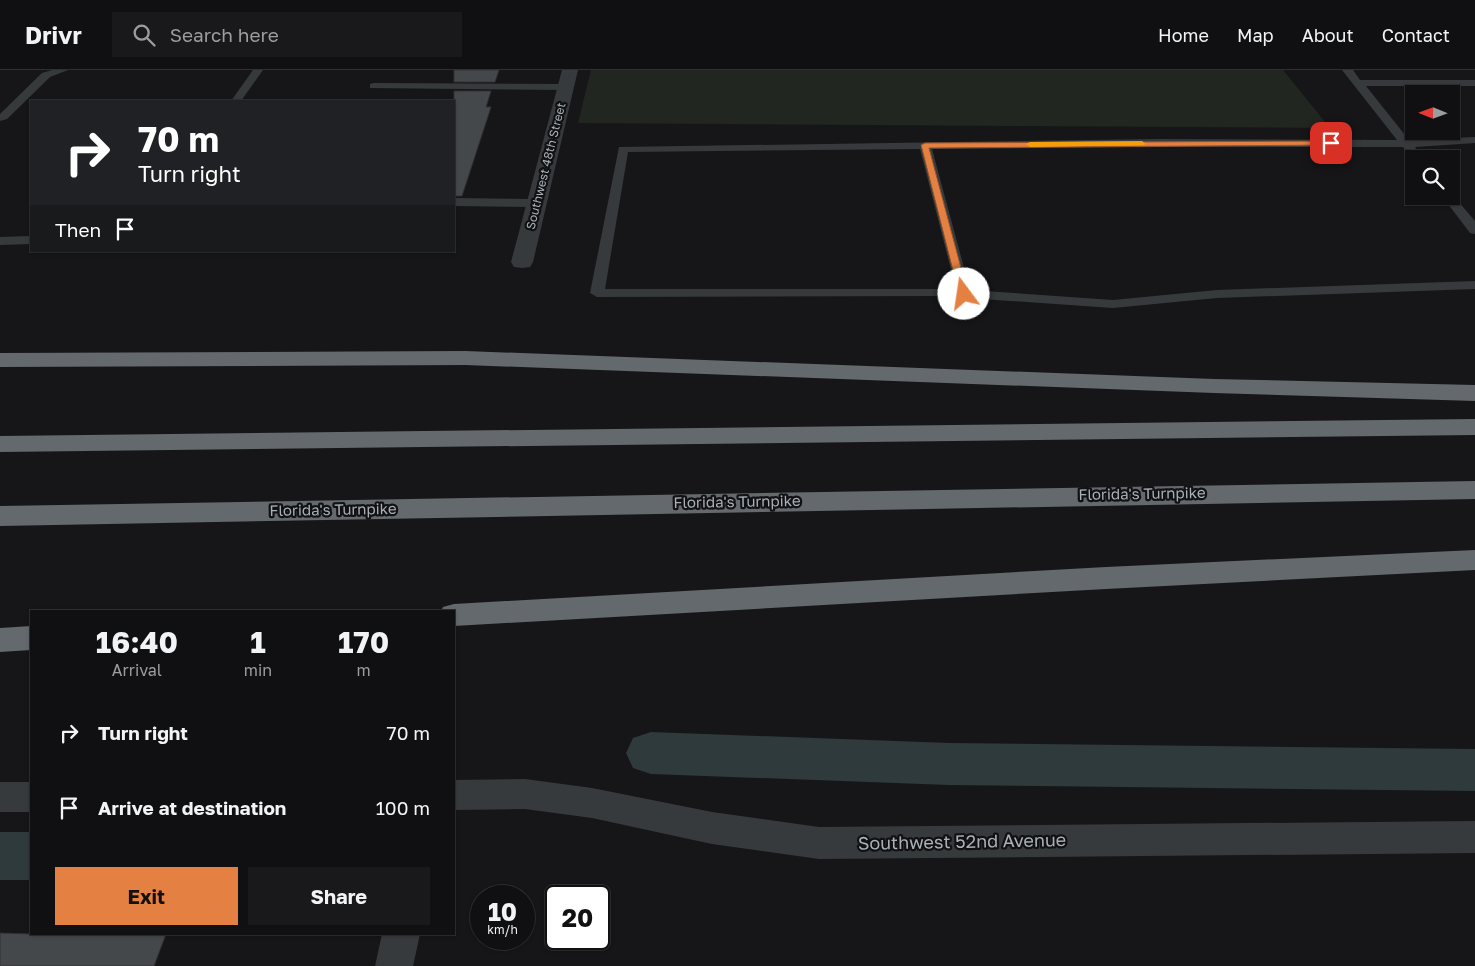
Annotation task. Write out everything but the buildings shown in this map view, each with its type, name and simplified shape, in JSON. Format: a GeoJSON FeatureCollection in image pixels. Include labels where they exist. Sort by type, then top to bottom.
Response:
{"type":"FeatureCollection","features":[{"type":"Feature","properties":{"kind":"highway"},"geometry":{"type":"LineString","coordinates":[[0,360],[465,358],[1214,386],[1475,392]]}},
{"type":"Feature","properties":{"kind":"highway"},"geometry":{"type":"LineString","coordinates":[[0,444],[1475,427]]}},
{"type":"Feature","properties":{"kind":"highway","name":"Florida's Turnpike"},"geometry":{"type":"LineString","coordinates":[[0,516],[1162,494],[1475,490]]}},
{"type":"Feature","properties":{"kind":"highway"},"geometry":{"type":"LineString","coordinates":[[455,615],[1106,578],[1475,560]]}},
{"type":"Feature","properties":{"kind":"highway"},"geometry":{"type":"LineString","coordinates":[[0,640],[30,638]]}},
{"type":"Feature","properties":{"kind":"street","name":"Southwest 48th Street"},"geometry":{"type":"LineString","coordinates":[[522,262],[568,79]]}},
{"type":"Feature","properties":{"kind":"street","name":"Southwest 52nd Avenue"},"geometry":{"type":"LineString","coordinates":[[455,795],[525,794],[592,803],[712,828],[819,843],[1475,837]]}},
{"type":"Feature","properties":{"kind":"street"},"geometry":{"type":"LineString","coordinates":[[0,797],[30,797]]}},
{"type":"Feature","properties":{"kind":"street"},"geometry":{"type":"LineString","coordinates":[[394,966],[401,935]]}},
{"type":"Feature","properties":{"kind":"lane"},"geometry":{"type":"LineString","coordinates":[[0,118],[3,118],[46,75],[63,70]]}},
{"type":"Feature","properties":{"kind":"lane"},"geometry":{"type":"LineString","coordinates":[[237,100],[258,70]]}},
{"type":"Feature","properties":{"kind":"lane"},"geometry":{"type":"LineString","coordinates":[[1347,70],[1411,150]]}},
{"type":"Feature","properties":{"kind":"lane"},"geometry":{"type":"LineString","coordinates":[[374,86],[568,79]]}},
{"type":"Feature","properties":{"kind":"lane"},"geometry":{"type":"LineString","coordinates":[[1359,83],[1475,83]]}},
{"type":"Feature","properties":{"kind":"lane"},"geometry":{"type":"LineString","coordinates":[[1475,140],[1406,143],[624,148],[597,293],[938,292],[1113,304],[1217,294],[1475,285]]}},
{"type":"Feature","properties":{"kind":"lane"},"geometry":{"type":"LineString","coordinates":[[925,145],[964,294]]}},
{"type":"Feature","properties":{"kind":"lane"},"geometry":{"type":"LineString","coordinates":[[455,202],[536,203]]}},
{"type":"Feature","properties":{"kind":"lane"},"geometry":{"type":"LineString","coordinates":[[1455,205],[1475,230]]}},
{"type":"Feature","properties":{"kind":"lane"},"geometry":{"type":"LineString","coordinates":[[0,241],[30,240]]}},
{"type":"Feature","properties":{"kind":"shaded area"},"geometry":{"type":"Polygon","coordinates":[[[591,70],[1283,70],[1330,128],[578,123],[591,70]]]}},
{"type":"Feature","properties":{"kind":"waterway"},"geometry":{"type":"LineString","coordinates":[[651,753],[949,764],[1475,770]]}},
{"type":"Feature","properties":{"kind":"waterway"},"geometry":{"type":"LineString","coordinates":[[0,856],[30,856]]}},
{"type":"Feature","properties":{"kind":"slow traffic"},"geometry":{"type":"LineString","coordinates":[[1030,144],[1142,144]]}},
{"type":"Feature","properties":{"kind":"route"},"geometry":{"type":"LineString","coordinates":[[964,294],[925,145],[1331,143]]}}]}
